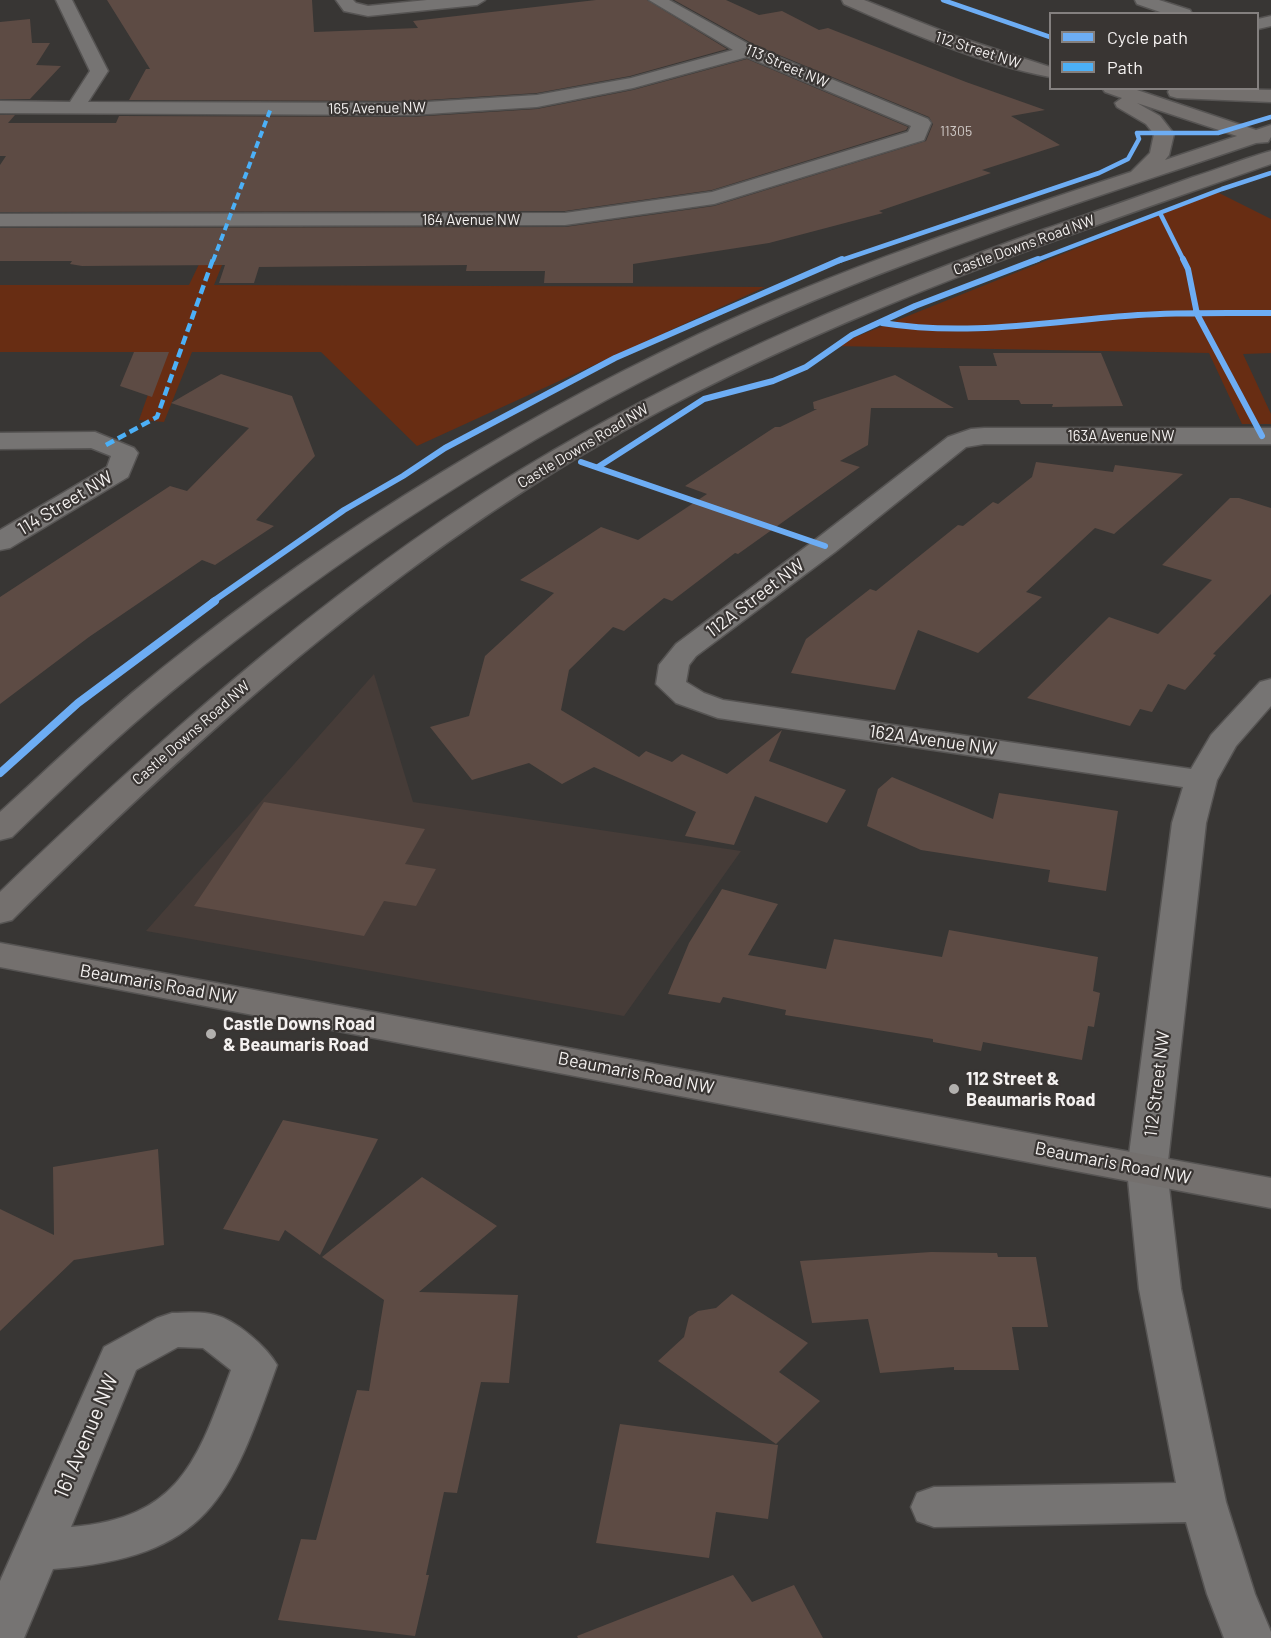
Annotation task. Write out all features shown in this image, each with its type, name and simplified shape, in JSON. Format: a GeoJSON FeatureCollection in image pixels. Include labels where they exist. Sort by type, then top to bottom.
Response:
{"type":"FeatureCollection","features":[{"type":"Feature","properties":{"kind":"main road","name":"112 Street NW"},"geometry":{"type":"LineString","coordinates":[[850,0],[906,26],[980,53],[1049,72]]}},
{"type":"Feature","properties":{"kind":"main road","name":"112 Street NW"},"geometry":{"type":"LineString","coordinates":[[906,26],[1049,59]]}},
{"type":"Feature","properties":{"kind":"main road"},"geometry":{"type":"LineString","coordinates":[[1100,90],[1153,120],[1164,134],[1160,155],[1138,176]]}},
{"type":"Feature","properties":{"kind":"main road"},"geometry":{"type":"LineString","coordinates":[[1117,90],[1268,138]]}},
{"type":"Feature","properties":{"kind":"main road"},"geometry":{"type":"LineString","coordinates":[[1171,90],[1268,138]]}},
{"type":"Feature","properties":{"kind":"main road"},"geometry":{"type":"LineString","coordinates":[[1171,90],[1271,96]]}},
{"type":"Feature","properties":{"kind":"main road","name":"Castle Downs Road NW"},"geometry":{"type":"LineString","coordinates":[[0,830],[162,684],[275,597],[424,494],[517,438],[671,357],[791,302],[925,250],[1138,176],[1268,138]]}},
{"type":"Feature","properties":{"kind":"main road","name":"Castle Downs Road NW"},"geometry":{"type":"LineString","coordinates":[[0,912],[92,821],[226,700],[332,614],[477,510],[568,454],[648,407],[715,372],[841,314],[955,269],[1268,138]]}},
{"type":"Feature","properties":{"kind":"main road","name":"Beaumaris Road NW"},"geometry":{"type":"LineString","coordinates":[[0,954],[1271,1193]]}},
{"type":"Feature","properties":{"kind":"street"},"geometry":{"type":"LineString","coordinates":[[64,0],[99,71],[75,108]]}},
{"type":"Feature","properties":{"kind":"street"},"geometry":{"type":"LineString","coordinates":[[344,0],[350,7],[368,11],[477,0]]}},
{"type":"Feature","properties":{"kind":"street","name":"113 Street NW"},"geometry":{"type":"LineString","coordinates":[[657,0],[748,51],[921,123]]}},
{"type":"Feature","properties":{"kind":"street"},"geometry":{"type":"LineString","coordinates":[[1143,0],[1178,12]]}},
{"type":"Feature","properties":{"kind":"street","name":"165 Avenue NW"},"geometry":{"type":"LineString","coordinates":[[0,107],[411,109],[537,101],[633,83],[748,51]]}},
{"type":"Feature","properties":{"kind":"street","name":"164 Avenue NW"},"geometry":{"type":"LineString","coordinates":[[0,220],[565,219],[714,198],[916,136],[921,123]]}},
{"type":"Feature","properties":{"kind":"street","name":"163A Avenue NW"},"geometry":{"type":"LineString","coordinates":[[971,437],[1271,436]]}},
{"type":"Feature","properties":{"kind":"street","name":"112A Street NW"},"geometry":{"type":"LineString","coordinates":[[671,684],[671,670],[676,658],[825,546],[946,448],[971,437]]}},
{"type":"Feature","properties":{"kind":"street","name":"114 Street NW"},"geometry":{"type":"LineString","coordinates":[[0,441],[95,440],[124,453],[118,471],[0,542]]}},
{"type":"Feature","properties":{"kind":"street","name":"162A Avenue NW"},"geometry":{"type":"LineString","coordinates":[[671,684],[680,693],[696,702],[718,708],[1201,780]]}},
{"type":"Feature","properties":{"kind":"street","name":"112 Street NW"},"geometry":{"type":"LineString","coordinates":[[1249,1638],[1231,1594],[1203,1502],[1160,1289],[1147,1170],[1189,823],[1201,780],[1222,742],[1271,688]]}},
{"type":"Feature","properties":{"kind":"street","name":"161 Avenue NW"},"geometry":{"type":"LineString","coordinates":[[0,1637],[36,1550],[119,1359],[172,1330],[213,1331],[255,1365],[221,1456],[196,1496],[174,1515],[166,1521],[121,1539],[36,1550]]}},
{"type":"Feature","properties":{"kind":"street"},"geometry":{"type":"LineString","coordinates":[[934,1507],[1203,1502]]}},
{"type":"Feature","properties":{"kind":"shaded area"},"geometry":{"type":"Polygon","coordinates":[[[1217,192],[1271,219],[1271,353],[1243,354],[1271,414],[1271,424],[1242,424],[1209,353],[833,346],[1217,192]]]}},
{"type":"Feature","properties":{"kind":"shaded area"},"geometry":{"type":"Polygon","coordinates":[[[236,230],[214,285],[765,287],[417,446],[321,352],[192,352],[164,422],[139,420],[163,352],[0,352],[0,285],[189,285],[215,231],[236,230]]]}},
{"type":"Feature","properties":{"kind":"shaded area"},"geometry":{"type":"Polygon","coordinates":[[[374,674],[413,802],[741,851],[624,1016],[146,931],[374,674]]]}},
{"type":"Feature","properties":{"kind":"building"},"geometry":{"type":"Polygon","coordinates":[[[107,0],[312,0],[314,32],[418,28],[413,21],[596,0],[647,0],[727,49],[630,76],[537,93],[411,101],[129,100],[146,69],[150,69],[107,0]]]}},
{"type":"Feature","properties":{"kind":"building"},"geometry":{"type":"Polygon","coordinates":[[[674,0],[726,0],[759,15],[782,11],[819,30],[828,28],[1045,110],[1011,116],[1060,145],[982,170],[991,173],[879,211],[883,213],[769,243],[633,264],[633,283],[544,283],[545,271],[466,271],[467,265],[259,267],[254,283],[219,283],[225,265],[82,266],[70,264],[72,261],[0,261],[0,228],[565,227],[714,206],[926,141],[933,124],[929,117],[755,45],[674,0]]]}},
{"type":"Feature","properties":{"kind":"building"},"geometry":{"type":"Polygon","coordinates":[[[30,19],[32,43],[50,43],[36,65],[61,66],[30,99],[0,99],[0,22],[30,19]]]}},
{"type":"Feature","properties":{"kind":"building"},"geometry":{"type":"Polygon","coordinates":[[[747,59],[908,127],[906,130],[712,190],[565,211],[0,212],[0,165],[6,156],[0,156],[0,115],[15,115],[8,123],[116,123],[119,116],[411,117],[537,109],[633,90],[747,59]]]}},
{"type":"Feature","properties":{"kind":"building"},"geometry":{"type":"Polygon","coordinates":[[[134,352],[169,352],[152,397],[120,386],[134,352]]]}},
{"type":"Feature","properties":{"kind":"building"},"geometry":{"type":"Polygon","coordinates":[[[993,353],[1101,353],[1123,406],[1052,407],[1053,404],[1021,404],[1019,400],[968,400],[959,366],[997,366],[993,353]]]}},
{"type":"Feature","properties":{"kind":"building"},"geometry":{"type":"Polygon","coordinates":[[[221,374],[292,396],[315,456],[256,520],[274,526],[215,565],[202,560],[89,637],[0,704],[0,597],[170,486],[187,491],[249,428],[171,403],[221,374]]]}},
{"type":"Feature","properties":{"kind":"building"},"geometry":{"type":"Polygon","coordinates":[[[895,375],[954,408],[871,408],[868,445],[840,461],[860,467],[738,554],[735,553],[672,601],[664,598],[624,631],[613,627],[569,670],[561,710],[639,757],[646,751],[672,762],[682,754],[727,774],[782,730],[769,761],[846,790],[827,823],[755,796],[734,845],[685,836],[696,812],[594,767],[562,784],[529,763],[472,780],[430,727],[469,716],[485,656],[554,593],[520,580],[601,527],[638,540],[707,494],[685,486],[775,427],[780,427],[817,409],[814,409],[813,402],[895,375]]]}},
{"type":"Feature","properties":{"kind":"building"},"geometry":{"type":"Polygon","coordinates":[[[1036,462],[1113,472],[1115,465],[1183,474],[1114,534],[1095,528],[1026,592],[1042,597],[978,653],[918,630],[895,690],[791,673],[806,639],[870,589],[876,591],[958,525],[963,526],[993,502],[998,504],[1032,477],[1036,462]]]}},
{"type":"Feature","properties":{"kind":"building"},"geometry":{"type":"Polygon","coordinates":[[[1230,498],[1239,498],[1271,508],[1271,594],[1213,654],[1216,655],[1185,690],[1168,684],[1152,712],[1140,709],[1130,726],[1027,698],[1109,617],[1158,634],[1212,580],[1162,565],[1230,498]]]}},
{"type":"Feature","properties":{"kind":"building"},"geometry":{"type":"Polygon","coordinates":[[[892,777],[993,819],[999,793],[1118,811],[1106,891],[1048,882],[1050,870],[921,850],[867,826],[878,789],[892,777]]]}},
{"type":"Feature","properties":{"kind":"building"},"geometry":{"type":"Polygon","coordinates":[[[264,802],[425,829],[405,864],[436,869],[416,906],[384,901],[364,936],[194,906],[264,802]]]}},
{"type":"Feature","properties":{"kind":"building"},"geometry":{"type":"Polygon","coordinates":[[[722,889],[778,904],[748,955],[826,969],[834,939],[942,957],[949,930],[1098,957],[1093,991],[1100,993],[1094,1027],[1088,1026],[1082,1060],[983,1042],[981,1051],[933,1042],[933,1039],[785,1015],[786,1010],[723,997],[720,1003],[668,994],[689,943],[722,889]]]}},
{"type":"Feature","properties":{"kind":"building"},"geometry":{"type":"Polygon","coordinates":[[[283,1120],[378,1139],[320,1255],[285,1230],[279,1241],[223,1229],[283,1120]]]}},
{"type":"Feature","properties":{"kind":"building"},"geometry":{"type":"Polygon","coordinates":[[[158,1149],[164,1245],[74,1260],[0,1331],[0,1209],[54,1235],[53,1167],[158,1149]]]}},
{"type":"Feature","properties":{"kind":"building"},"geometry":{"type":"Polygon","coordinates":[[[422,1177],[497,1226],[419,1292],[518,1295],[509,1383],[481,1382],[457,1493],[444,1492],[415,1636],[278,1620],[301,1539],[316,1540],[357,1390],[369,1391],[384,1300],[322,1257],[422,1177]]]}},
{"type":"Feature","properties":{"kind":"building"},"geometry":{"type":"Polygon","coordinates":[[[931,1252],[997,1253],[998,1257],[1036,1257],[1048,1327],[1012,1327],[1019,1370],[954,1370],[954,1367],[880,1373],[868,1319],[812,1323],[800,1261],[931,1252]]]}},
{"type":"Feature","properties":{"kind":"building"},"geometry":{"type":"Polygon","coordinates":[[[732,1294],[808,1343],[779,1372],[820,1401],[776,1444],[658,1361],[684,1337],[689,1317],[698,1311],[716,1308],[732,1294]]]}},
{"type":"Feature","properties":{"kind":"building"},"geometry":{"type":"Polygon","coordinates":[[[620,1424],[778,1445],[768,1519],[716,1512],[709,1558],[596,1543],[620,1424]]]}},
{"type":"Feature","properties":{"kind":"building"},"geometry":{"type":"Polygon","coordinates":[[[733,1575],[752,1602],[794,1585],[823,1638],[578,1638],[577,1636],[733,1575]]]}},
{"type":"Feature","properties":{"kind":"marked path"},"geometry":{"type":"LineString","coordinates":[[106,445],[157,417],[227,220],[271,108]]}},
{"type":"Feature","properties":{"kind":"cycle path"},"geometry":{"type":"LineString","coordinates":[[943,0],[1049,37]]}},
{"type":"Feature","properties":{"kind":"cycle path"},"geometry":{"type":"LineString","coordinates":[[0,773],[78,703],[174,629],[344,510],[403,476],[445,448],[615,358],[845,258],[1099,173],[1128,159],[1139,139],[1137,133],[1218,133],[1271,117]]}},
{"type":"Feature","properties":{"kind":"cycle path"},"geometry":{"type":"LineString","coordinates":[[598,467],[704,399],[773,381],[806,367],[852,335],[915,306],[1222,189],[1271,173]]}},
{"type":"Feature","properties":{"kind":"cycle path"},"geometry":{"type":"LineString","coordinates":[[1160,213],[1188,269],[1197,314],[1262,436]]}},
{"type":"Feature","properties":{"kind":"cycle path"},"geometry":{"type":"LineString","coordinates":[[882,323],[911,328],[971,330],[1001,329],[1139,314],[1271,313]]}},
{"type":"Feature","properties":{"kind":"cycle path"},"geometry":{"type":"LineString","coordinates":[[581,462],[825,546]]}},
{"type":"Feature","properties":{"kind":"place","name":"Castle Downs Road & Beaumaris Road"},"geometry":{"type":"Point","coordinates":[211,1034]}},
{"type":"Feature","properties":{"kind":"place","name":"112 Street & Beaumaris Road"},"geometry":{"type":"Point","coordinates":[954,1089]}}]}
